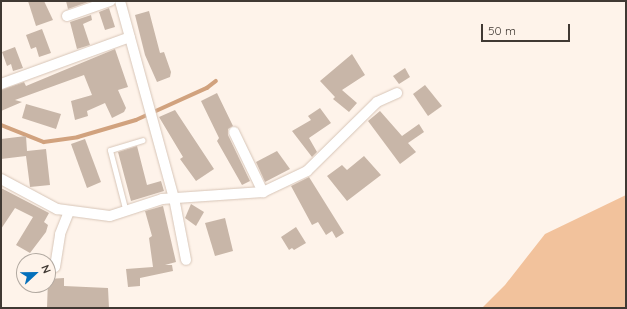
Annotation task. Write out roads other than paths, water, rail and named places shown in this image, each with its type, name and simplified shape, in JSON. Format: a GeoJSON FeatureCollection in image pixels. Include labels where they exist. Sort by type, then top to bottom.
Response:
{"type":"FeatureCollection","features":[{"type":"Feature","properties":{"kind":"street"},"geometry":{"type":"LineString","coordinates":[[67,16],[110,1]]}},
{"type":"Feature","properties":{"kind":"street"},"geometry":{"type":"LineString","coordinates":[[120,1],[174,198],[186,260]]}},
{"type":"Feature","properties":{"kind":"street"},"geometry":{"type":"LineString","coordinates":[[1,84],[130,37]]}},
{"type":"Feature","properties":{"kind":"street"},"geometry":{"type":"LineString","coordinates":[[1,179],[56,210],[110,216],[174,198],[263,192],[307,171],[377,102],[397,92]]}},
{"type":"Feature","properties":{"kind":"street"},"geometry":{"type":"LineString","coordinates":[[234,132],[263,192]]}},
{"type":"Feature","properties":{"kind":"street"},"geometry":{"type":"LineString","coordinates":[[56,260],[60,234],[69,212]]}},
{"type":"Feature","properties":{"kind":"lane"},"geometry":{"type":"LineString","coordinates":[[126,212],[110,150],[143,140]]}},
{"type":"Feature","properties":{"kind":"waterway"},"geometry":{"type":"LineString","coordinates":[[1,125],[44,142],[78,137],[136,120],[207,88],[216,81]]}}]}
